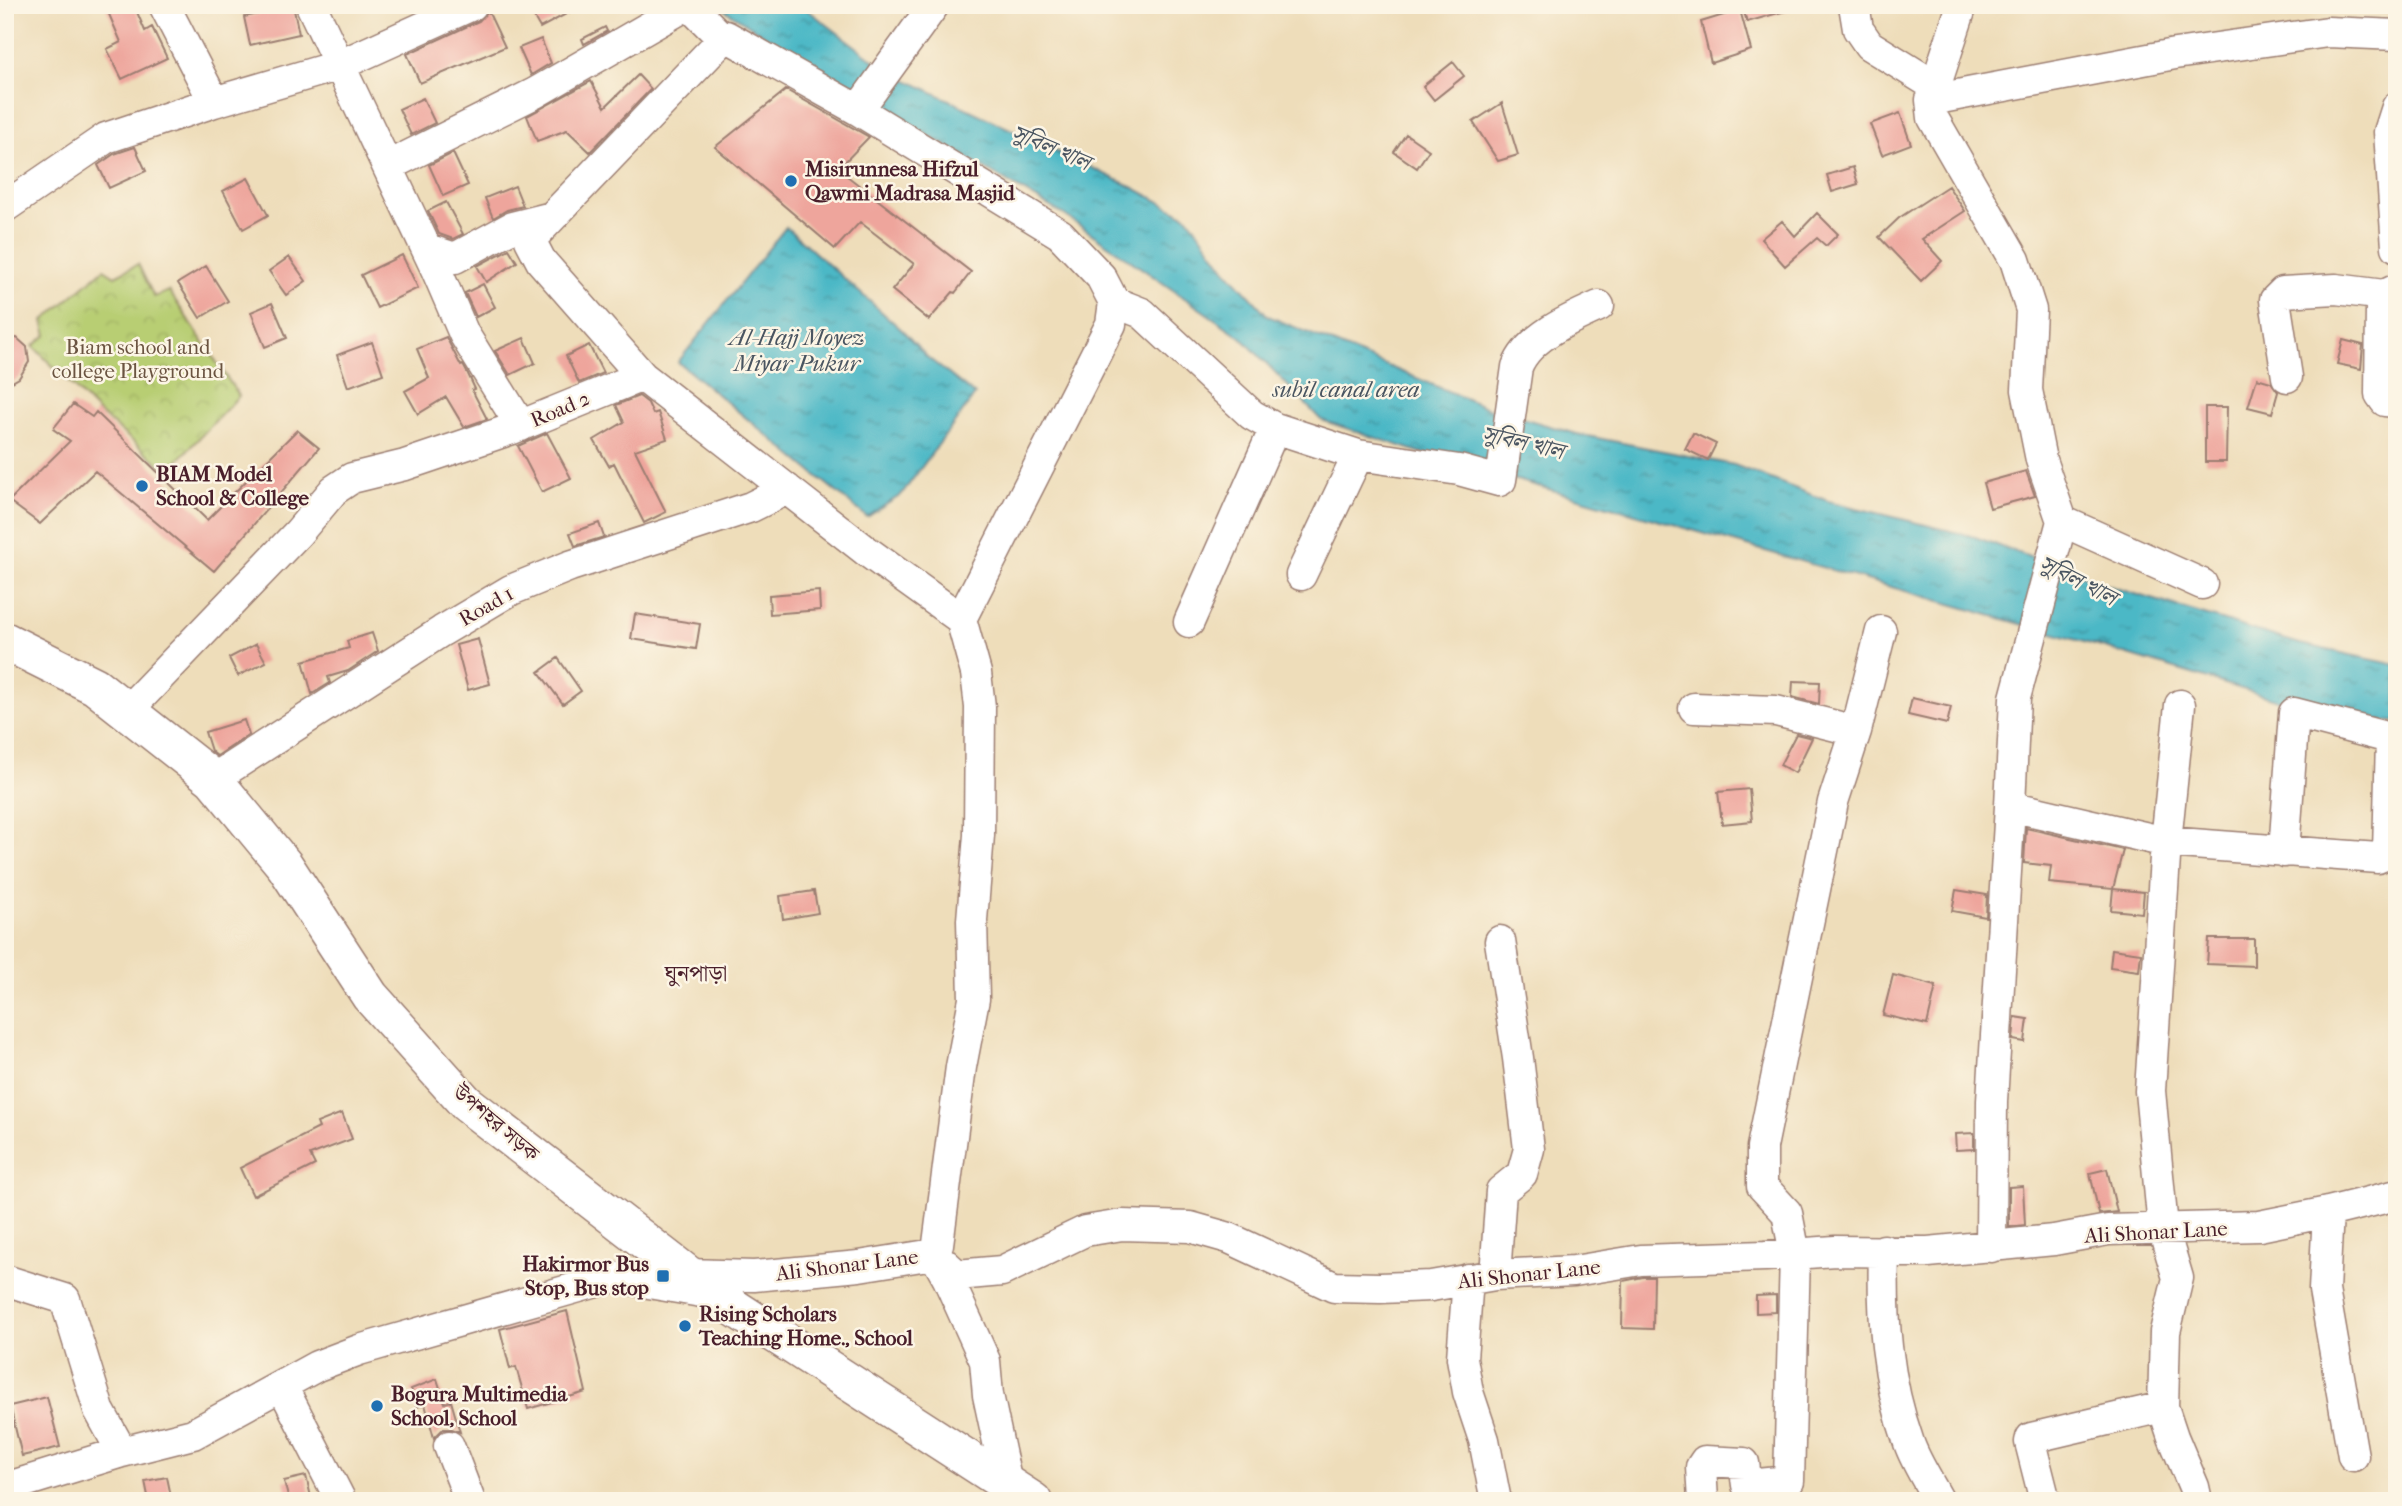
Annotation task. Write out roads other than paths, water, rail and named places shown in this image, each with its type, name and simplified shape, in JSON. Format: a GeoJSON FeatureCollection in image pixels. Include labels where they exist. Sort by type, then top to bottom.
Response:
{"type":"FeatureCollection","features":[{"type":"Feature","properties":{"kind":"main road","name":"উপশহর সড়ক"},"geometry":{"type":"LineString","coordinates":[[5,641],[95,686],[213,779],[285,866],[370,996],[466,1103],[700,1284],[1020,1492]]}},
{"type":"Feature","properties":{"kind":"street"},"geometry":{"type":"LineString","coordinates":[[164,5],[214,102]]}},
{"type":"Feature","properties":{"kind":"street"},"geometry":{"type":"LineString","coordinates":[[312,5],[464,334],[521,426]]}},
{"type":"Feature","properties":{"kind":"street"},"geometry":{"type":"LineString","coordinates":[[5,207],[106,138],[214,102],[340,65],[472,5]]}},
{"type":"Feature","properties":{"kind":"street"},"geometry":{"type":"LineString","coordinates":[[388,166],[535,93],[688,5],[723,38]]}},
{"type":"Feature","properties":{"kind":"street"},"geometry":{"type":"LineString","coordinates":[[858,110],[934,5]]}},
{"type":"Feature","properties":{"kind":"street"},"geometry":{"type":"LineString","coordinates":[[1854,5],[1858,29],[1869,45],[1933,93],[2328,32],[2397,35]]}},
{"type":"Feature","properties":{"kind":"street"},"geometry":{"type":"LineString","coordinates":[[1962,5],[1933,93],[1933,118],[2015,260],[2031,310],[2027,390],[2041,460],[2062,521],[2015,698],[1992,1101],[1991,1247]]}},
{"type":"Feature","properties":{"kind":"street"},"geometry":{"type":"LineString","coordinates":[[961,620],[1111,324],[1114,302],[1101,277],[1060,234],[858,110],[726,36],[530,240],[541,261],[642,376],[865,551],[961,620],[976,673],[980,707],[979,835],[972,920],[974,999],[961,1067],[938,1244],[934,1254],[985,1361],[988,1395],[1020,1492]]}},
{"type":"Feature","properties":{"kind":"street"},"geometry":{"type":"LineString","coordinates":[[2397,107],[2389,132],[2397,247]]}},
{"type":"Feature","properties":{"kind":"street"},"geometry":{"type":"LineString","coordinates":[[427,249],[455,258],[512,227],[552,217]]}},
{"type":"Feature","properties":{"kind":"street"},"geometry":{"type":"LineString","coordinates":[[2287,377],[2275,300],[2283,292],[2336,289],[2390,292],[2380,394],[2385,401],[2397,402]]}},
{"type":"Feature","properties":{"kind":"street"},"geometry":{"type":"LineString","coordinates":[[1114,302],[1142,313],[1252,415],[1275,428],[1358,455],[1459,470],[1499,481],[1517,367],[1523,355],[1563,322],[1599,306]]}},
{"type":"Feature","properties":{"kind":"street","name":"Road 2"},"geometry":{"type":"LineString","coordinates":[[127,711],[298,533],[334,490],[352,478],[405,465],[521,426],[642,376]]}},
{"type":"Feature","properties":{"kind":"street"},"geometry":{"type":"LineString","coordinates":[[1189,622],[1275,428]]}},
{"type":"Feature","properties":{"kind":"street"},"geometry":{"type":"LineString","coordinates":[[1301,576],[1358,455]]}},
{"type":"Feature","properties":{"kind":"street","name":"Road 1"},"geometry":{"type":"LineString","coordinates":[[213,779],[442,631],[511,590],[621,548],[751,507],[787,489]]}},
{"type":"Feature","properties":{"kind":"street"},"geometry":{"type":"LineString","coordinates":[[2062,521],[2202,584]]}},
{"type":"Feature","properties":{"kind":"street"},"geometry":{"type":"LineString","coordinates":[[1703,1501],[1701,1467],[1705,1461],[1744,1463],[1747,1485],[1789,1481],[1795,1254],[1787,1213],[1762,1186],[1762,1147],[1833,802],[1856,731],[1881,631]]}},
{"type":"Feature","properties":{"kind":"street"},"geometry":{"type":"LineString","coordinates":[[2180,705],[2166,842],[2150,1091],[2163,1228],[2178,1278],[2165,1332],[2163,1407],[2197,1501]]}},
{"type":"Feature","properties":{"kind":"street"},"geometry":{"type":"LineString","coordinates":[[1694,708],[1776,711],[1856,731]]}},
{"type":"Feature","properties":{"kind":"street"},"geometry":{"type":"LineString","coordinates":[[2010,806],[2166,842],[2284,852],[2378,858],[2388,852],[2394,740],[2294,713],[2284,852]]}},
{"type":"Feature","properties":{"kind":"street"},"geometry":{"type":"LineString","coordinates":[[1496,1501],[1484,1440],[1468,1392],[1462,1358],[1501,1191],[1522,1174],[1529,1149],[1500,941]]}},
{"type":"Feature","properties":{"kind":"street","name":"Ali Shonar Lane"},"geometry":{"type":"LineString","coordinates":[[23,1490],[122,1452],[193,1434],[317,1366],[359,1350],[614,1277],[700,1284],[859,1266],[934,1254],[957,1275],[1002,1271],[1085,1231],[1122,1225],[1190,1227],[1229,1238],[1334,1287],[1431,1286],[1481,1277],[1574,1271],[1641,1260],[1884,1250],[1928,1252],[2054,1240],[2108,1230],[2259,1226],[2397,1195]]}},
{"type":"Feature","properties":{"kind":"street"},"geometry":{"type":"LineString","coordinates":[[2328,1212],[2324,1290],[2353,1456]]}},
{"type":"Feature","properties":{"kind":"street"},"geometry":{"type":"LineString","coordinates":[[1884,1250],[1882,1295],[1888,1366],[1910,1445],[1939,1501]]}},
{"type":"Feature","properties":{"kind":"street"},"geometry":{"type":"LineString","coordinates":[[5,1280],[65,1299],[99,1410],[122,1452]]}},
{"type":"Feature","properties":{"kind":"street"},"geometry":{"type":"LineString","coordinates":[[282,1386],[341,1501]]}},
{"type":"Feature","properties":{"kind":"street"},"geometry":{"type":"LineString","coordinates":[[2045,1501],[2029,1442],[2031,1438],[2163,1407]]}},
{"type":"Feature","properties":{"kind":"street"},"geometry":{"type":"LineString","coordinates":[[449,1447],[470,1501]]}},
{"type":"Feature","properties":{"kind":"water","name":"subil canal area"},"geometry":{"type":"Polygon","coordinates":[[[717,5],[801,5],[888,71],[1134,188],[1188,217],[1226,270],[1268,316],[1488,408],[1577,434],[1734,465],[1828,501],[1975,537],[2109,586],[2300,644],[2397,665],[2397,722],[2342,719],[2105,648],[1422,453],[1321,420],[1241,337],[1066,216],[857,94],[717,5]]]}},
{"type":"Feature","properties":{"kind":"water","name":"Al-Hajj Moyez Miyar Pukur"},"geometry":{"type":"Polygon","coordinates":[[[786,227],[903,331],[927,357],[975,395],[901,495],[867,517],[678,362],[786,227]]]}},
{"type":"Feature","properties":{"kind":"place","name":"Misirunnesa Hifzul Qawmi Madrasa Masjid"},"geometry":{"type":"Point","coordinates":[791,181]}},
{"type":"Feature","properties":{"kind":"place","name":"BIAM Model School & College"},"geometry":{"type":"Point","coordinates":[142,486]}},
{"type":"Feature","properties":{"kind":"place","name":"Hakirmor Bus Stop, Bus stop"},"geometry":{"type":"Point","coordinates":[663,1276]}},
{"type":"Feature","properties":{"kind":"place","name":"Rising Scholars Teaching Home., School"},"geometry":{"type":"Point","coordinates":[685,1326]}},
{"type":"Feature","properties":{"kind":"place","name":"Bogura Multimedia School, School"},"geometry":{"type":"Point","coordinates":[377,1406]}},
{"type":"Feature","properties":{"kind":"district","name":"ঘুনপাড়া"},"geometry":{"type":"Point","coordinates":[696,973]}},
{"type":"Feature","properties":{"kind":"water label","name":"সুবিল খাল"},"geometry":{"type":"Point","coordinates":[1051,147]}},
{"type":"Feature","properties":{"kind":"water label","name":"সুবিল খাল"},"geometry":{"type":"Point","coordinates":[1523,442]}},
{"type":"Feature","properties":{"kind":"water label","name":"সুবিল খাল"},"geometry":{"type":"Point","coordinates":[2078,580]}},
{"type":"Feature","properties":{"kind":"park label","name":"Biam school and college Playground"},"geometry":{"type":"Point","coordinates":[138,359]}}]}
